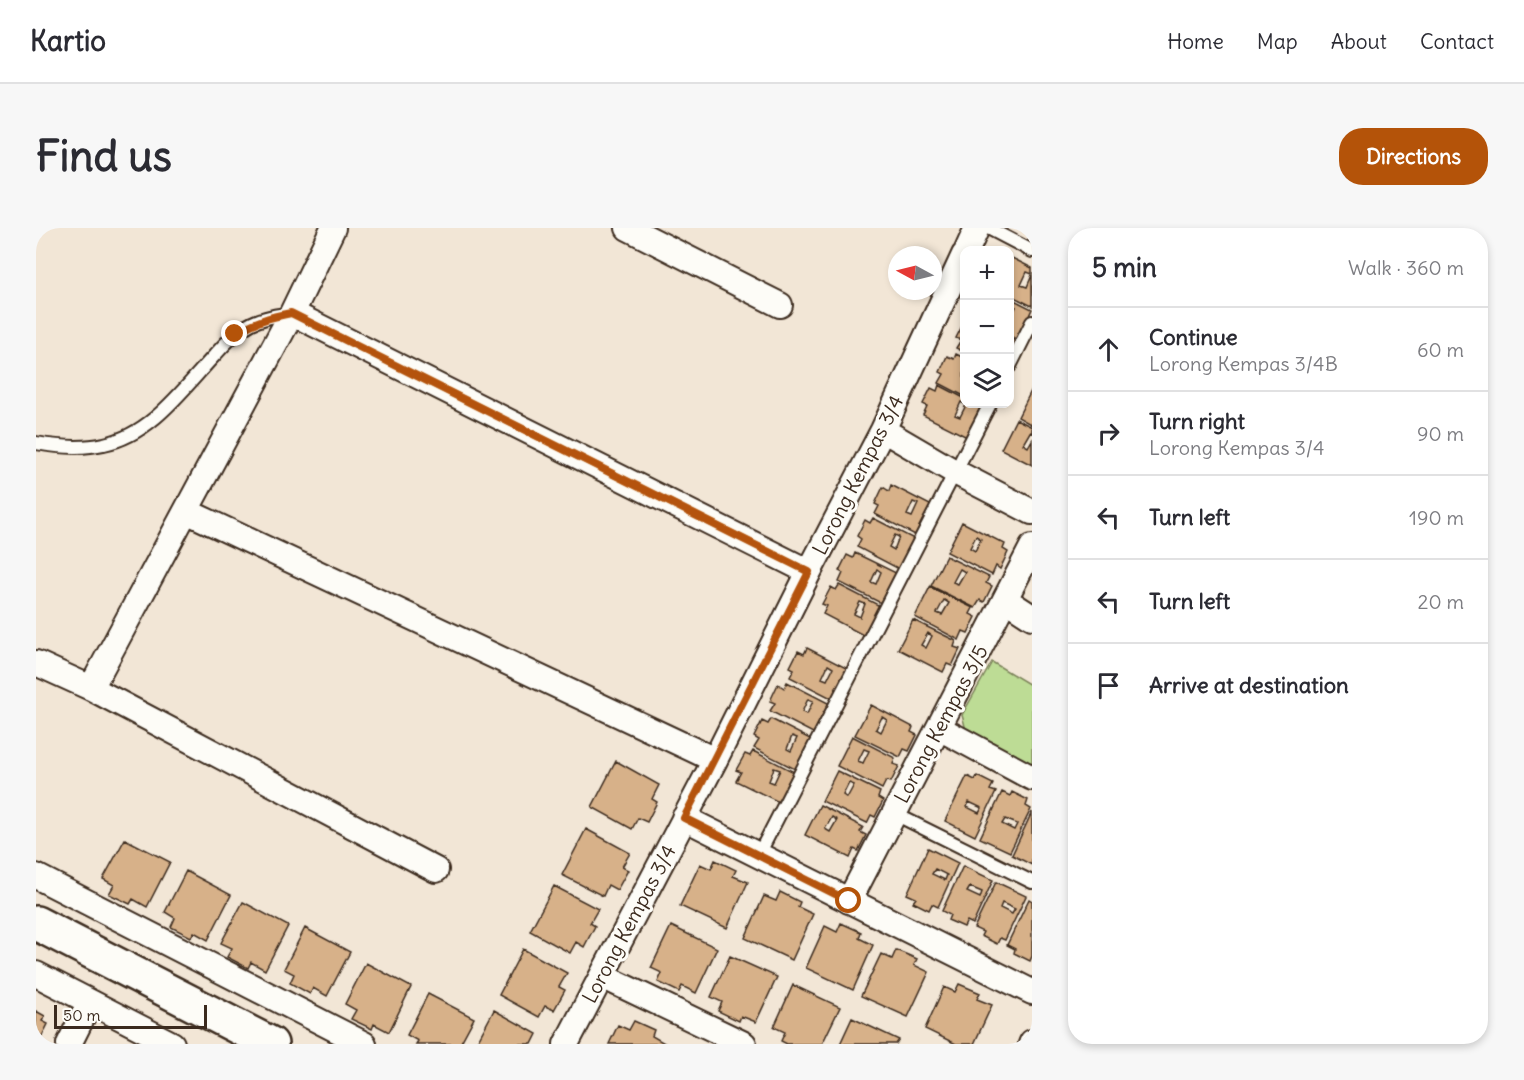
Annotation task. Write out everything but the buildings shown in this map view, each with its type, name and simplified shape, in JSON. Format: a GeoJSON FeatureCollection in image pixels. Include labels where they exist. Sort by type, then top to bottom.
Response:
{"type":"FeatureCollection","features":[{"type":"Feature","properties":{"kind":"street"},"geometry":{"type":"LineString","coordinates":[[91,688],[291,313],[333,228]]}},
{"type":"Feature","properties":{"kind":"street"},"geometry":{"type":"LineString","coordinates":[[628,228],[780,305]]}},
{"type":"Feature","properties":{"kind":"street"},"geometry":{"type":"LineString","coordinates":[[969,246],[977,228]]}},
{"type":"Feature","properties":{"kind":"street","name":"Lorong Kempas 3/4"},"geometry":{"type":"LineString","coordinates":[[566,1044],[715,760],[883,430],[960,264]]}},
{"type":"Feature","properties":{"kind":"street"},"geometry":{"type":"LineString","coordinates":[[291,313],[809,572]]}},
{"type":"Feature","properties":{"kind":"street"},"geometry":{"type":"LineString","coordinates":[[883,430],[955,472],[1032,512]]}},
{"type":"Feature","properties":{"kind":"street"},"geometry":{"type":"LineString","coordinates":[[186,511],[715,760]]}},
{"type":"Feature","properties":{"kind":"street","name":"Lorong Kempas 3/5"},"geometry":{"type":"LineString","coordinates":[[849,901],[1032,547]]}},
{"type":"Feature","properties":{"kind":"street"},"geometry":{"type":"LineString","coordinates":[[1006,600],[1032,617]]}},
{"type":"Feature","properties":{"kind":"street"},"geometry":{"type":"LineString","coordinates":[[36,663],[91,688],[436,870]]}},
{"type":"Feature","properties":{"kind":"street"},"geometry":{"type":"LineString","coordinates":[[939,728],[1032,778]]}},
{"type":"Feature","properties":{"kind":"street"},"geometry":{"type":"LineString","coordinates":[[684,818],[1032,992]]}},
{"type":"Feature","properties":{"kind":"street"},"geometry":{"type":"LineString","coordinates":[[36,876],[364,1044]]}},
{"type":"Feature","properties":{"kind":"street"},"geometry":{"type":"LineString","coordinates":[[36,923],[271,1044]]}},
{"type":"Feature","properties":{"kind":"street"},"geometry":{"type":"LineString","coordinates":[[36,974],[172,1044]]}},
{"type":"Feature","properties":{"kind":"street"},"geometry":{"type":"LineString","coordinates":[[602,976],[744,1044]]}},
{"type":"Feature","properties":{"kind":"street"},"geometry":{"type":"LineString","coordinates":[[69,1044],[90,1002]]}},
{"type":"Feature","properties":{"kind":"lane"},"geometry":{"type":"LineString","coordinates":[[988,228],[1032,251]]}},
{"type":"Feature","properties":{"kind":"lane"},"geometry":{"type":"LineString","coordinates":[[36,443],[63,447],[105,444],[139,430],[171,402],[235,334],[250,324],[291,313]]}},
{"type":"Feature","properties":{"kind":"lane"},"geometry":{"type":"LineString","coordinates":[[1014,358],[1032,322]]}},
{"type":"Feature","properties":{"kind":"lane"},"geometry":{"type":"LineString","coordinates":[[758,856],[988,408]]}},
{"type":"Feature","properties":{"kind":"lane"},"geometry":{"type":"LineString","coordinates":[[895,814],[1032,882]]}},
{"type":"Feature","properties":{"kind":"green space"},"geometry":{"type":"Polygon","coordinates":[[[992,662],[1032,686],[1032,764],[971,737],[966,730],[962,715],[992,662]]]}},
{"type":"Feature","properties":{"kind":"route"},"geometry":{"type":"LineString","coordinates":[[235,334],[250,324],[291,313],[809,572],[684,818],[849,901]]}}]}
